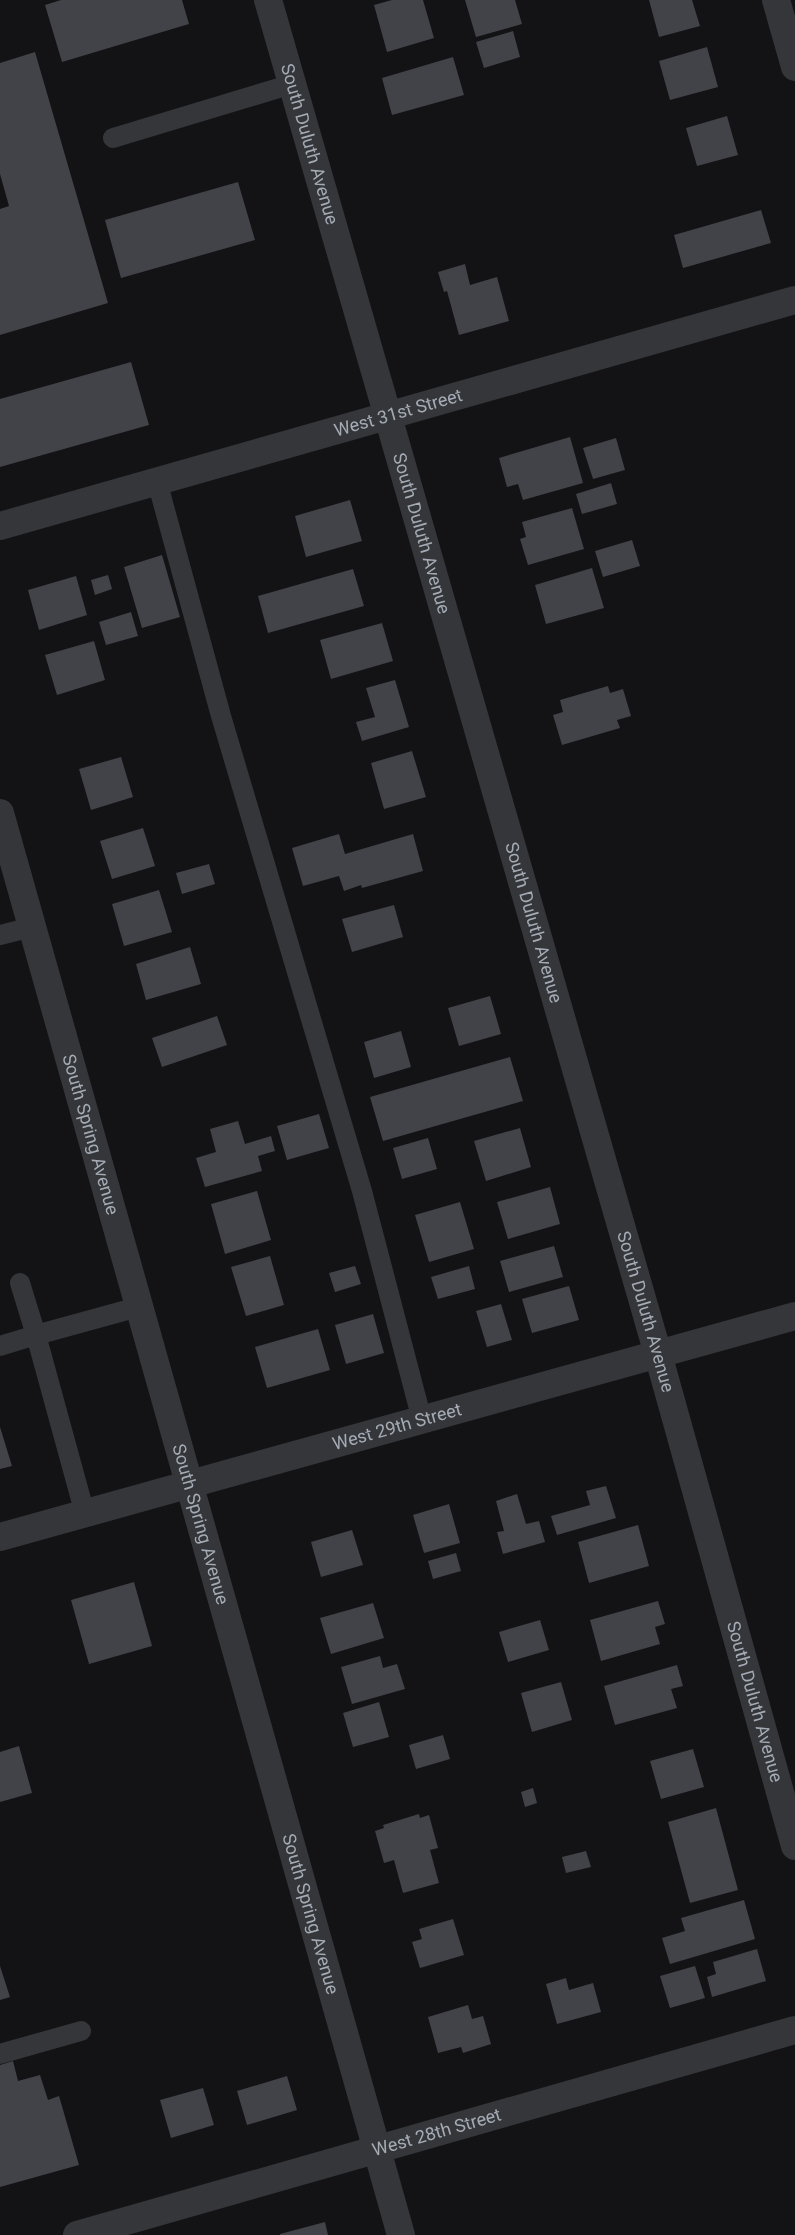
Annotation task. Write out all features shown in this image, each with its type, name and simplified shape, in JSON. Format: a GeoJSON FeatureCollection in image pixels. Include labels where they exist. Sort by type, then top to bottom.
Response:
{"type":"FeatureCollection","features":[{"type":"Feature","properties":{"kind":"street","name":"South Duluth Avenue"},"geometry":{"type":"LineString","coordinates":[[268,0],[658,1354],[795,1846]]}},
{"type":"Feature","properties":{"kind":"street"},"geometry":{"type":"LineString","coordinates":[[776,0],[795,67]]}},
{"type":"Feature","properties":{"kind":"street","name":"West 31st Street"},"geometry":{"type":"LineString","coordinates":[[0,526],[795,300]]}},
{"type":"Feature","properties":{"kind":"street","name":"South Spring Avenue"},"geometry":{"type":"LineString","coordinates":[[0,812],[138,1308],[401,2235]]}},
{"type":"Feature","properties":{"kind":"street","name":"West 29th Street"},"geometry":{"type":"LineString","coordinates":[[0,1537],[795,1316]]}},
{"type":"Feature","properties":{"kind":"street","name":"West 28th Street"},"geometry":{"type":"LineString","coordinates":[[77,2235],[795,2030]]}},
{"type":"Feature","properties":{"kind":"lane"},"geometry":{"type":"LineString","coordinates":[[113,138],[292,84]]}},
{"type":"Feature","properties":{"kind":"lane"},"geometry":{"type":"LineString","coordinates":[[157,481],[221,716],[362,1191],[422,1420]]}},
{"type":"Feature","properties":{"kind":"lane"},"geometry":{"type":"LineString","coordinates":[[0,936],[32,927]]}},
{"type":"Feature","properties":{"kind":"lane"},"geometry":{"type":"LineString","coordinates":[[20,1283],[85,1514]]}},
{"type":"Feature","properties":{"kind":"lane"},"geometry":{"type":"LineString","coordinates":[[0,1346],[138,1308]]}},
{"type":"Feature","properties":{"kind":"lane"},"geometry":{"type":"LineString","coordinates":[[0,2054],[81,2031]]}},
{"type":"Feature","properties":{"kind":"building"},"geometry":{"type":"Polygon","coordinates":[[[61,0],[182,0],[189,24],[62,62],[45,5],[61,0]]]}},
{"type":"Feature","properties":{"kind":"building"},"geometry":{"type":"Polygon","coordinates":[[[392,0],[423,0],[434,38],[387,52],[374,5],[392,0]]]}},
{"type":"Feature","properties":{"kind":"building"},"geometry":{"type":"Polygon","coordinates":[[[465,0],[515,0],[522,24],[476,37],[465,0]]]}},
{"type":"Feature","properties":{"kind":"building"},"geometry":{"type":"Polygon","coordinates":[[[649,0],[692,0],[700,26],[659,37],[649,0]]]}},
{"type":"Feature","properties":{"kind":"building"},"geometry":{"type":"Polygon","coordinates":[[[513,31],[520,57],[484,68],[476,42],[513,31]]]}},
{"type":"Feature","properties":{"kind":"building"},"geometry":{"type":"Polygon","coordinates":[[[707,47],[718,87],[670,100],[659,61],[707,47]]]}},
{"type":"Feature","properties":{"kind":"building"},"geometry":{"type":"Polygon","coordinates":[[[35,52],[108,303],[0,335],[0,209],[9,206],[0,174],[0,63],[35,52]]]}},
{"type":"Feature","properties":{"kind":"building"},"geometry":{"type":"Polygon","coordinates":[[[453,57],[464,95],[392,115],[382,78],[453,57]]]}},
{"type":"Feature","properties":{"kind":"building"},"geometry":{"type":"Polygon","coordinates":[[[727,116],[738,155],[697,166],[686,128],[727,116]]]}},
{"type":"Feature","properties":{"kind":"building"},"geometry":{"type":"Polygon","coordinates":[[[238,182],[255,240],[121,278],[105,220],[238,182]]]}},
{"type":"Feature","properties":{"kind":"building"},"geometry":{"type":"Polygon","coordinates":[[[761,210],[771,243],[683,268],[674,235],[761,210]]]}},
{"type":"Feature","properties":{"kind":"building"},"geometry":{"type":"Polygon","coordinates":[[[465,264],[470,285],[497,277],[509,321],[459,335],[447,291],[444,292],[438,272],[465,264]]]}},
{"type":"Feature","properties":{"kind":"building"},"geometry":{"type":"Polygon","coordinates":[[[131,362],[149,425],[0,467],[0,399],[131,362]]]}},
{"type":"Feature","properties":{"kind":"building"},"geometry":{"type":"Polygon","coordinates":[[[570,437],[583,483],[523,500],[518,484],[507,487],[499,458],[570,437]]]}},
{"type":"Feature","properties":{"kind":"building"},"geometry":{"type":"Polygon","coordinates":[[[616,438],[625,470],[593,479],[583,448],[616,438]]]}},
{"type":"Feature","properties":{"kind":"building"},"geometry":{"type":"Polygon","coordinates":[[[611,483],[617,504],[582,514],[576,494],[611,483]]]}},
{"type":"Feature","properties":{"kind":"building"},"geometry":{"type":"Polygon","coordinates":[[[350,500],[362,541],[306,557],[295,516],[350,500]]]}},
{"type":"Feature","properties":{"kind":"building"},"geometry":{"type":"Polygon","coordinates":[[[572,508],[584,549],[528,565],[520,539],[526,537],[522,522],[572,508]]]}},
{"type":"Feature","properties":{"kind":"building"},"geometry":{"type":"Polygon","coordinates":[[[632,540],[640,566],[603,577],[595,551],[632,540]]]}},
{"type":"Feature","properties":{"kind":"building"},"geometry":{"type":"Polygon","coordinates":[[[162,555],[180,617],[142,628],[124,567],[162,555]]]}},
{"type":"Feature","properties":{"kind":"building"},"geometry":{"type":"Polygon","coordinates":[[[592,568],[604,608],[546,624],[535,585],[592,568]]]}},
{"type":"Feature","properties":{"kind":"building"},"geometry":{"type":"Polygon","coordinates":[[[353,569],[364,606],[268,633],[258,596],[353,569]]]}},
{"type":"Feature","properties":{"kind":"building"},"geometry":{"type":"Polygon","coordinates":[[[108,575],[112,589],[95,595],[91,580],[108,575]]]}},
{"type":"Feature","properties":{"kind":"building"},"geometry":{"type":"Polygon","coordinates":[[[76,576],[87,615],[39,630],[28,590],[76,576]]]}},
{"type":"Feature","properties":{"kind":"building"},"geometry":{"type":"Polygon","coordinates":[[[131,612],[138,636],[106,645],[99,622],[131,612]]]}},
{"type":"Feature","properties":{"kind":"building"},"geometry":{"type":"Polygon","coordinates":[[[382,623],[393,661],[331,679],[320,640],[382,623]]]}},
{"type":"Feature","properties":{"kind":"building"},"geometry":{"type":"Polygon","coordinates":[[[94,641],[105,680],[57,695],[45,655],[94,641]]]}},
{"type":"Feature","properties":{"kind":"building"},"geometry":{"type":"Polygon","coordinates":[[[395,680],[409,727],[362,741],[356,722],[375,717],[366,688],[395,680]]]}},
{"type":"Feature","properties":{"kind":"building"},"geometry":{"type":"Polygon","coordinates":[[[608,686],[610,693],[623,689],[631,716],[617,720],[620,728],[562,745],[553,715],[563,712],[560,700],[608,686]]]}},
{"type":"Feature","properties":{"kind":"building"},"geometry":{"type":"Polygon","coordinates":[[[412,751],[426,797],[384,809],[371,763],[412,751]]]}},
{"type":"Feature","properties":{"kind":"building"},"geometry":{"type":"Polygon","coordinates":[[[121,757],[133,797],[91,810],[79,769],[121,757]]]}},
{"type":"Feature","properties":{"kind":"building"},"geometry":{"type":"Polygon","coordinates":[[[143,828],[155,866],[112,879],[100,841],[143,828]]]}},
{"type":"Feature","properties":{"kind":"building"},"geometry":{"type":"Polygon","coordinates":[[[339,834],[345,854],[413,834],[423,871],[362,888],[361,885],[344,891],[339,876],[303,886],[292,848],[339,834]]]}},
{"type":"Feature","properties":{"kind":"building"},"geometry":{"type":"Polygon","coordinates":[[[209,864],[215,884],[182,894],[176,873],[209,864]]]}},
{"type":"Feature","properties":{"kind":"building"},"geometry":{"type":"Polygon","coordinates":[[[159,890],[172,932],[124,946],[112,904],[159,890]]]}},
{"type":"Feature","properties":{"kind":"building"},"geometry":{"type":"Polygon","coordinates":[[[394,905],[403,937],[352,952],[342,919],[394,905]]]}},
{"type":"Feature","properties":{"kind":"building"},"geometry":{"type":"Polygon","coordinates":[[[190,947],[201,984],[146,1000],[136,964],[190,947]]]}},
{"type":"Feature","properties":{"kind":"building"},"geometry":{"type":"Polygon","coordinates":[[[490,996],[501,1034],[459,1046],[448,1008],[490,996]]]}},
{"type":"Feature","properties":{"kind":"building"},"geometry":{"type":"Polygon","coordinates":[[[217,1016],[227,1045],[162,1067],[152,1038],[217,1016]]]}},
{"type":"Feature","properties":{"kind":"building"},"geometry":{"type":"Polygon","coordinates":[[[401,1031],[411,1067],[374,1078],[364,1042],[401,1031]]]}},
{"type":"Feature","properties":{"kind":"building"},"geometry":{"type":"Polygon","coordinates":[[[510,1057],[523,1101],[383,1141],[370,1097],[510,1057]]]}},
{"type":"Feature","properties":{"kind":"building"},"geometry":{"type":"Polygon","coordinates":[[[319,1114],[329,1148],[287,1160],[277,1126],[319,1114]]]}},
{"type":"Feature","properties":{"kind":"building"},"geometry":{"type":"Polygon","coordinates":[[[238,1121],[245,1144],[271,1136],[275,1151],[258,1156],[262,1171],[205,1187],[196,1158],[216,1152],[210,1129],[238,1121]]]}},
{"type":"Feature","properties":{"kind":"building"},"geometry":{"type":"Polygon","coordinates":[[[520,1128],[531,1167],[486,1181],[474,1141],[520,1128]]]}},
{"type":"Feature","properties":{"kind":"building"},"geometry":{"type":"Polygon","coordinates":[[[428,1138],[437,1169],[402,1179],[393,1148],[428,1138]]]}},
{"type":"Feature","properties":{"kind":"building"},"geometry":{"type":"Polygon","coordinates":[[[550,1187],[560,1224],[508,1239],[497,1202],[550,1187]]]}},
{"type":"Feature","properties":{"kind":"building"},"geometry":{"type":"Polygon","coordinates":[[[257,1191],[271,1240],[225,1254],[211,1204],[257,1191]]]}},
{"type":"Feature","properties":{"kind":"building"},"geometry":{"type":"Polygon","coordinates":[[[460,1202],[474,1249],[429,1262],[415,1215],[460,1202]]]}},
{"type":"Feature","properties":{"kind":"building"},"geometry":{"type":"Polygon","coordinates":[[[554,1246],[563,1277],[509,1292],[500,1261],[554,1246]]]}},
{"type":"Feature","properties":{"kind":"building"},"geometry":{"type":"Polygon","coordinates":[[[270,1256],[284,1305],[246,1316],[231,1267],[270,1256]]]}},
{"type":"Feature","properties":{"kind":"building"},"geometry":{"type":"Polygon","coordinates":[[[355,1266],[361,1284],[335,1292],[329,1273],[355,1266]]]}},
{"type":"Feature","properties":{"kind":"building"},"geometry":{"type":"Polygon","coordinates":[[[469,1266],[475,1289],[438,1299],[431,1277],[469,1266]]]}},
{"type":"Feature","properties":{"kind":"building"},"geometry":{"type":"Polygon","coordinates":[[[569,1286],[579,1320],[532,1333],[522,1299],[569,1286]]]}},
{"type":"Feature","properties":{"kind":"building"},"geometry":{"type":"Polygon","coordinates":[[[501,1304],[512,1340],[487,1347],[476,1311],[501,1304]]]}},
{"type":"Feature","properties":{"kind":"building"},"geometry":{"type":"Polygon","coordinates":[[[373,1314],[384,1353],[346,1364],[335,1325],[373,1314]]]}},
{"type":"Feature","properties":{"kind":"building"},"geometry":{"type":"Polygon","coordinates":[[[318,1329],[330,1370],[267,1388],[255,1347],[318,1329]]]}},
{"type":"Feature","properties":{"kind":"building"},"geometry":{"type":"Polygon","coordinates":[[[0,1427],[12,1466],[0,1469],[0,1427]]]}},
{"type":"Feature","properties":{"kind":"building"},"geometry":{"type":"Polygon","coordinates":[[[606,1486],[616,1518],[557,1535],[551,1516],[590,1505],[586,1491],[606,1486]]]}},
{"type":"Feature","properties":{"kind":"building"},"geometry":{"type":"Polygon","coordinates":[[[517,1494],[526,1524],[539,1521],[545,1542],[503,1554],[497,1532],[504,1531],[496,1501],[517,1494]]]}},
{"type":"Feature","properties":{"kind":"building"},"geometry":{"type":"Polygon","coordinates":[[[449,1504],[460,1543],[424,1553],[413,1515],[449,1504]]]}},
{"type":"Feature","properties":{"kind":"building"},"geometry":{"type":"Polygon","coordinates":[[[638,1525],[649,1566],[589,1583],[578,1542],[638,1525]]]}},
{"type":"Feature","properties":{"kind":"building"},"geometry":{"type":"Polygon","coordinates":[[[352,1530],[363,1565],[321,1577],[311,1542],[352,1530]]]}},
{"type":"Feature","properties":{"kind":"building"},"geometry":{"type":"Polygon","coordinates":[[[456,1553],[461,1571],[433,1579],[428,1561],[456,1553]]]}},
{"type":"Feature","properties":{"kind":"building"},"geometry":{"type":"Polygon","coordinates":[[[134,1582],[152,1646],[89,1664],[71,1600],[134,1582]]]}},
{"type":"Feature","properties":{"kind":"building"},"geometry":{"type":"Polygon","coordinates":[[[658,1601],[665,1624],[655,1627],[660,1644],[601,1661],[590,1620],[658,1601]]]}},
{"type":"Feature","properties":{"kind":"building"},"geometry":{"type":"Polygon","coordinates":[[[373,1603],[384,1638],[331,1654],[320,1618],[373,1603]]]}},
{"type":"Feature","properties":{"kind":"building"},"geometry":{"type":"Polygon","coordinates":[[[540,1620],[549,1650],[508,1662],[499,1632],[540,1620]]]}},
{"type":"Feature","properties":{"kind":"building"},"geometry":{"type":"Polygon","coordinates":[[[380,1656],[383,1668],[397,1664],[405,1689],[352,1704],[341,1667],[380,1656]]]}},
{"type":"Feature","properties":{"kind":"building"},"geometry":{"type":"Polygon","coordinates":[[[677,1665],[683,1686],[671,1689],[677,1708],[615,1725],[604,1686],[677,1665]]]}},
{"type":"Feature","properties":{"kind":"building"},"geometry":{"type":"Polygon","coordinates":[[[561,1682],[572,1720],[532,1732],[521,1693],[561,1682]]]}},
{"type":"Feature","properties":{"kind":"building"},"geometry":{"type":"Polygon","coordinates":[[[379,1702],[389,1737],[353,1747],[343,1713],[379,1702]]]}},
{"type":"Feature","properties":{"kind":"building"},"geometry":{"type":"Polygon","coordinates":[[[443,1735],[450,1759],[416,1769],[409,1745],[443,1735]]]}},
{"type":"Feature","properties":{"kind":"building"},"geometry":{"type":"Polygon","coordinates":[[[19,1746],[32,1793],[0,1802],[0,1752],[19,1746]]]}},
{"type":"Feature","properties":{"kind":"building"},"geometry":{"type":"Polygon","coordinates":[[[693,1749],[704,1787],[661,1799],[650,1761],[693,1749]]]}},
{"type":"Feature","properties":{"kind":"building"},"geometry":{"type":"Polygon","coordinates":[[[533,1788],[537,1803],[525,1807],[521,1792],[533,1788]]]}},
{"type":"Feature","properties":{"kind":"building"},"geometry":{"type":"Polygon","coordinates":[[[716,1808],[738,1890],[690,1903],[668,1822],[716,1808]]]}},
{"type":"Feature","properties":{"kind":"building"},"geometry":{"type":"Polygon","coordinates":[[[419,1814],[420,1818],[429,1815],[438,1848],[430,1850],[439,1883],[403,1893],[394,1860],[384,1863],[375,1831],[384,1828],[383,1825],[419,1814]]]}},
{"type":"Feature","properties":{"kind":"building"},"geometry":{"type":"Polygon","coordinates":[[[586,1851],[591,1867],[566,1873],[562,1857],[586,1851]]]}},
{"type":"Feature","properties":{"kind":"building"},"geometry":{"type":"Polygon","coordinates":[[[744,1900],[755,1939],[670,1964],[662,1938],[685,1931],[681,1918],[744,1900]]]}},
{"type":"Feature","properties":{"kind":"building"},"geometry":{"type":"Polygon","coordinates":[[[453,1919],[464,1955],[420,1968],[412,1942],[422,1939],[419,1929],[453,1919]]]}},
{"type":"Feature","properties":{"kind":"building"},"geometry":{"type":"Polygon","coordinates":[[[757,1949],[766,1981],[712,1997],[707,1977],[716,1974],[713,1962],[757,1949]]]}},
{"type":"Feature","properties":{"kind":"building"},"geometry":{"type":"Polygon","coordinates":[[[0,1966],[10,1997],[0,2000],[0,1966]]]}},
{"type":"Feature","properties":{"kind":"building"},"geometry":{"type":"Polygon","coordinates":[[[695,1966],[705,1998],[670,2008],[660,1976],[695,1966]]]}},
{"type":"Feature","properties":{"kind":"building"},"geometry":{"type":"Polygon","coordinates":[[[566,1978],[569,1990],[593,1983],[601,2012],[557,2024],[546,1984],[566,1978]]]}},
{"type":"Feature","properties":{"kind":"building"},"geometry":{"type":"Polygon","coordinates":[[[468,2005],[472,2019],[483,2016],[491,2044],[463,2053],[461,2047],[438,2053],[428,2017],[468,2005]]]}},
{"type":"Feature","properties":{"kind":"building"},"geometry":{"type":"Polygon","coordinates":[[[13,2061],[18,2081],[40,2075],[48,2100],[59,2096],[79,2165],[0,2187],[0,2065],[13,2061]]]}},
{"type":"Feature","properties":{"kind":"building"},"geometry":{"type":"Polygon","coordinates":[[[287,2076],[297,2110],[247,2125],[237,2091],[287,2076]]]}},
{"type":"Feature","properties":{"kind":"building"},"geometry":{"type":"Polygon","coordinates":[[[203,2088],[214,2125],[171,2138],[160,2100],[203,2088]]]}},
{"type":"Feature","properties":{"kind":"building"},"geometry":{"type":"Polygon","coordinates":[[[325,2222],[328,2235],[280,2235],[280,2234],[325,2222]]]}}]}
